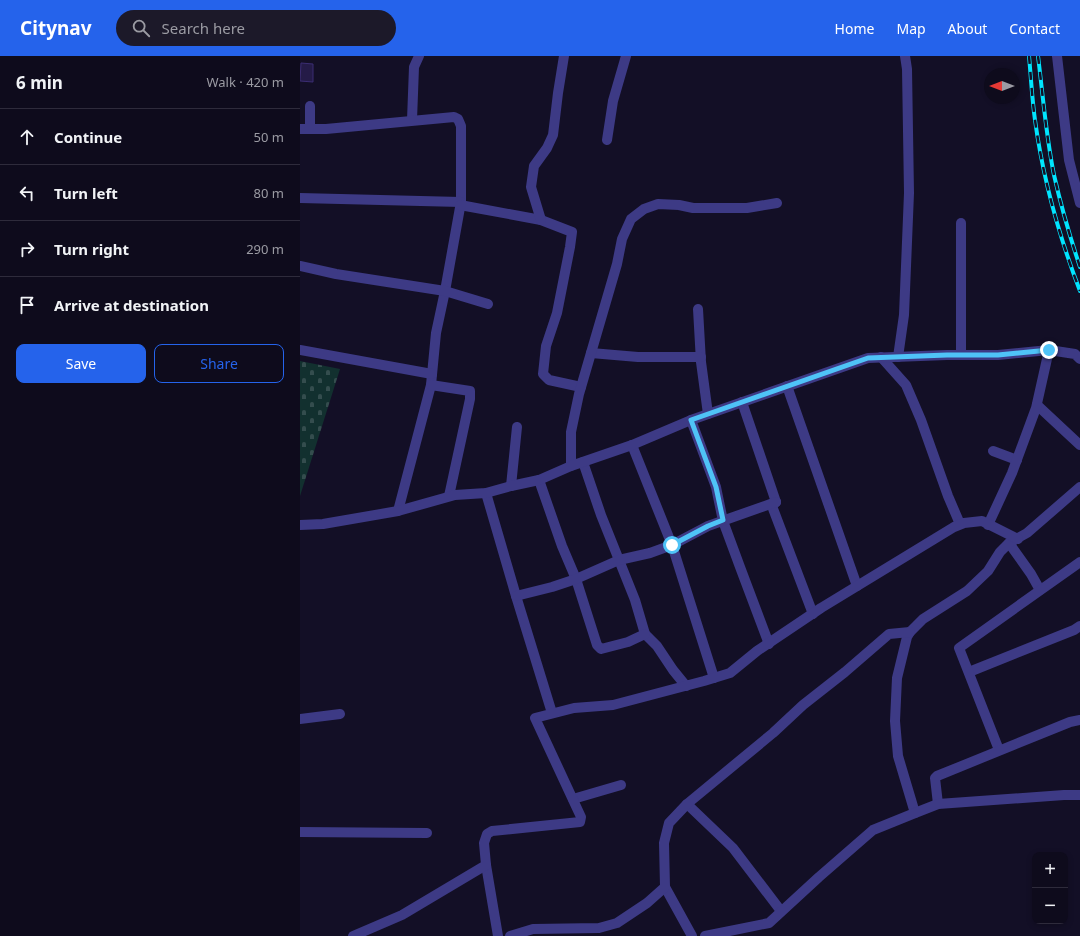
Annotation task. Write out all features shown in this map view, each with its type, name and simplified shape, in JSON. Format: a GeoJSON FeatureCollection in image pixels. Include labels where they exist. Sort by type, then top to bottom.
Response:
{"type":"FeatureCollection","features":[{"type":"Feature","properties":{"kind":"street"},"geometry":{"type":"LineString","coordinates":[[412,120],[414,67],[419,56]]}},
{"type":"Feature","properties":{"kind":"street"},"geometry":{"type":"LineString","coordinates":[[540,220],[532,187],[534,166],[548,148],[553,135],[564,56]]}},
{"type":"Feature","properties":{"kind":"street"},"geometry":{"type":"LineString","coordinates":[[607,140],[613,101],[626,56]]}},
{"type":"Feature","properties":{"kind":"street"},"geometry":{"type":"LineString","coordinates":[[898,357],[904,315],[909,193],[907,69],[905,56]]}},
{"type":"Feature","properties":{"kind":"street"},"geometry":{"type":"LineString","coordinates":[[1057,56],[1069,160],[1080,203]]}},
{"type":"Feature","properties":{"kind":"street"},"geometry":{"type":"LineString","coordinates":[[310,106],[305,129],[326,129],[454,117],[458,119],[461,126],[460,203],[445,291],[436,333],[431,385],[398,511]]}},
{"type":"Feature","properties":{"kind":"street"},"geometry":{"type":"LineString","coordinates":[[300,198],[460,203],[540,220],[572,232],[557,313],[546,346],[543,374],[549,380],[581,387]]}},
{"type":"Feature","properties":{"kind":"street"},"geometry":{"type":"LineString","coordinates":[[572,466],[571,432],[581,387],[617,264],[622,239],[631,219],[644,209],[658,204],[679,205],[693,208],[748,208],[777,203]]}},
{"type":"Feature","properties":{"kind":"street"},"geometry":{"type":"LineString","coordinates":[[961,224],[961,355]]}},
{"type":"Feature","properties":{"kind":"street"},"geometry":{"type":"LineString","coordinates":[[300,266],[336,274],[445,291],[488,304]]}},
{"type":"Feature","properties":{"kind":"street"},"geometry":{"type":"LineString","coordinates":[[698,309],[701,357],[708,414]]}},
{"type":"Feature","properties":{"kind":"street"},"geometry":{"type":"LineString","coordinates":[[300,350],[432,374]]}},
{"type":"Feature","properties":{"kind":"street"},"geometry":{"type":"LineString","coordinates":[[988,525],[1017,460],[1037,405],[1049,350]]}},
{"type":"Feature","properties":{"kind":"street"},"geometry":{"type":"LineString","coordinates":[[300,525],[323,524],[398,511],[449,496],[486,493],[539,480],[691,420],[868,358],[998,355],[1049,350],[1075,354],[1080,359]]}},
{"type":"Feature","properties":{"kind":"street"},"geometry":{"type":"LineString","coordinates":[[591,353],[638,357],[701,357]]}},
{"type":"Feature","properties":{"kind":"street"},"geometry":{"type":"LineString","coordinates":[[881,357],[906,385],[921,420],[945,489],[960,524]]}},
{"type":"Feature","properties":{"kind":"street"},"geometry":{"type":"LineString","coordinates":[[431,385],[470,391],[470,399],[449,496]]}},
{"type":"Feature","properties":{"kind":"street"},"geometry":{"type":"LineString","coordinates":[[787,386],[857,586]]}},
{"type":"Feature","properties":{"kind":"street"},"geometry":{"type":"LineString","coordinates":[[742,402],[776,502]]}},
{"type":"Feature","properties":{"kind":"street"},"geometry":{"type":"LineString","coordinates":[[1037,405],[1080,445]]}},
{"type":"Feature","properties":{"kind":"street"},"geometry":{"type":"LineString","coordinates":[[691,420],[716,487],[723,520],[769,644]]}},
{"type":"Feature","properties":{"kind":"street"},"geometry":{"type":"LineString","coordinates":[[512,486],[517,428]]}},
{"type":"Feature","properties":{"kind":"street"},"geometry":{"type":"LineString","coordinates":[[632,444],[672,545],[714,678]]}},
{"type":"Feature","properties":{"kind":"street"},"geometry":{"type":"LineString","coordinates":[[993,451],[1017,460]]}},
{"type":"Feature","properties":{"kind":"street"},"geometry":{"type":"LineString","coordinates":[[583,462],[601,515],[635,600],[645,634],[657,646],[686,686]]}},
{"type":"Feature","properties":{"kind":"street"},"geometry":{"type":"LineString","coordinates":[[539,480],[562,546],[576,579],[597,645],[601,649],[628,642],[645,634]]}},
{"type":"Feature","properties":{"kind":"street"},"geometry":{"type":"LineString","coordinates":[[915,813],[898,756],[895,721],[897,678],[907,637],[910,632],[923,620],[967,591],[988,571],[1000,552],[1013,541],[1027,533],[1080,487]]}},
{"type":"Feature","properties":{"kind":"street"},"geometry":{"type":"LineString","coordinates":[[486,493],[552,713]]}},
{"type":"Feature","properties":{"kind":"street"},"geometry":{"type":"LineString","coordinates":[[516,596],[576,579],[619,560],[650,553],[672,545],[708,526],[776,502]]}},
{"type":"Feature","properties":{"kind":"street"},"geometry":{"type":"LineString","coordinates":[[776,502],[772,506],[813,614]]}},
{"type":"Feature","properties":{"kind":"street"},"geometry":{"type":"LineString","coordinates":[[498,936],[486,865],[484,843],[487,834],[492,831],[580,822],[581,818],[535,718],[574,708],[613,704],[686,686],[730,673],[813,614],[954,526],[960,524],[982,521],[1013,541],[1040,590]]}},
{"type":"Feature","properties":{"kind":"street"},"geometry":{"type":"LineString","coordinates":[[999,750],[959,648],[1080,562]]}},
{"type":"Feature","properties":{"kind":"street"},"geometry":{"type":"LineString","coordinates":[[969,672],[1074,630],[1080,626]]}},
{"type":"Feature","properties":{"kind":"street"},"geometry":{"type":"LineString","coordinates":[[692,936],[665,887],[664,843],[669,823],[687,804],[889,634],[910,632]]}},
{"type":"Feature","properties":{"kind":"street"},"geometry":{"type":"LineString","coordinates":[[300,719],[340,714]]}},
{"type":"Feature","properties":{"kind":"street"},"geometry":{"type":"LineString","coordinates":[[938,804],[935,782],[935,778],[937,776],[1070,722],[1080,720]]}},
{"type":"Feature","properties":{"kind":"street"},"geometry":{"type":"LineString","coordinates":[[573,799],[621,785]]}},
{"type":"Feature","properties":{"kind":"street"},"geometry":{"type":"LineString","coordinates":[[705,936],[769,923],[873,830],[938,804],[1064,795],[1080,796]]}},
{"type":"Feature","properties":{"kind":"street"},"geometry":{"type":"LineString","coordinates":[[687,804],[733,848],[781,911]]}},
{"type":"Feature","properties":{"kind":"street"},"geometry":{"type":"LineString","coordinates":[[300,832],[428,833]]}},
{"type":"Feature","properties":{"kind":"street"},"geometry":{"type":"LineString","coordinates":[[353,936],[402,915],[486,865]]}},
{"type":"Feature","properties":{"kind":"street"},"geometry":{"type":"LineString","coordinates":[[510,936],[533,929],[596,932],[617,923],[647,903],[665,887]]}},
{"type":"Feature","properties":{"kind":"green space"},"geometry":{"type":"Polygon","coordinates":[[[300,361],[340,369],[300,496],[300,361]]]}},
{"type":"Feature","properties":{"kind":"building"},"geometry":{"type":"Polygon","coordinates":[[[301,63],[313,64],[313,82],[300,81],[301,63]]]}},
{"type":"Feature","properties":{"kind":"railway"},"geometry":{"type":"LineString","coordinates":[[1029,56],[1034,112],[1042,164],[1065,249],[1080,291]]}},
{"type":"Feature","properties":{"kind":"railway"},"geometry":{"type":"LineString","coordinates":[[1038,56],[1051,160],[1066,221],[1080,267]]}},
{"type":"Feature","properties":{"kind":"route"},"geometry":{"type":"LineString","coordinates":[[672,545],[708,526],[723,520],[721,504],[716,487],[691,420],[868,358],[998,355],[1049,350]]}}]}
